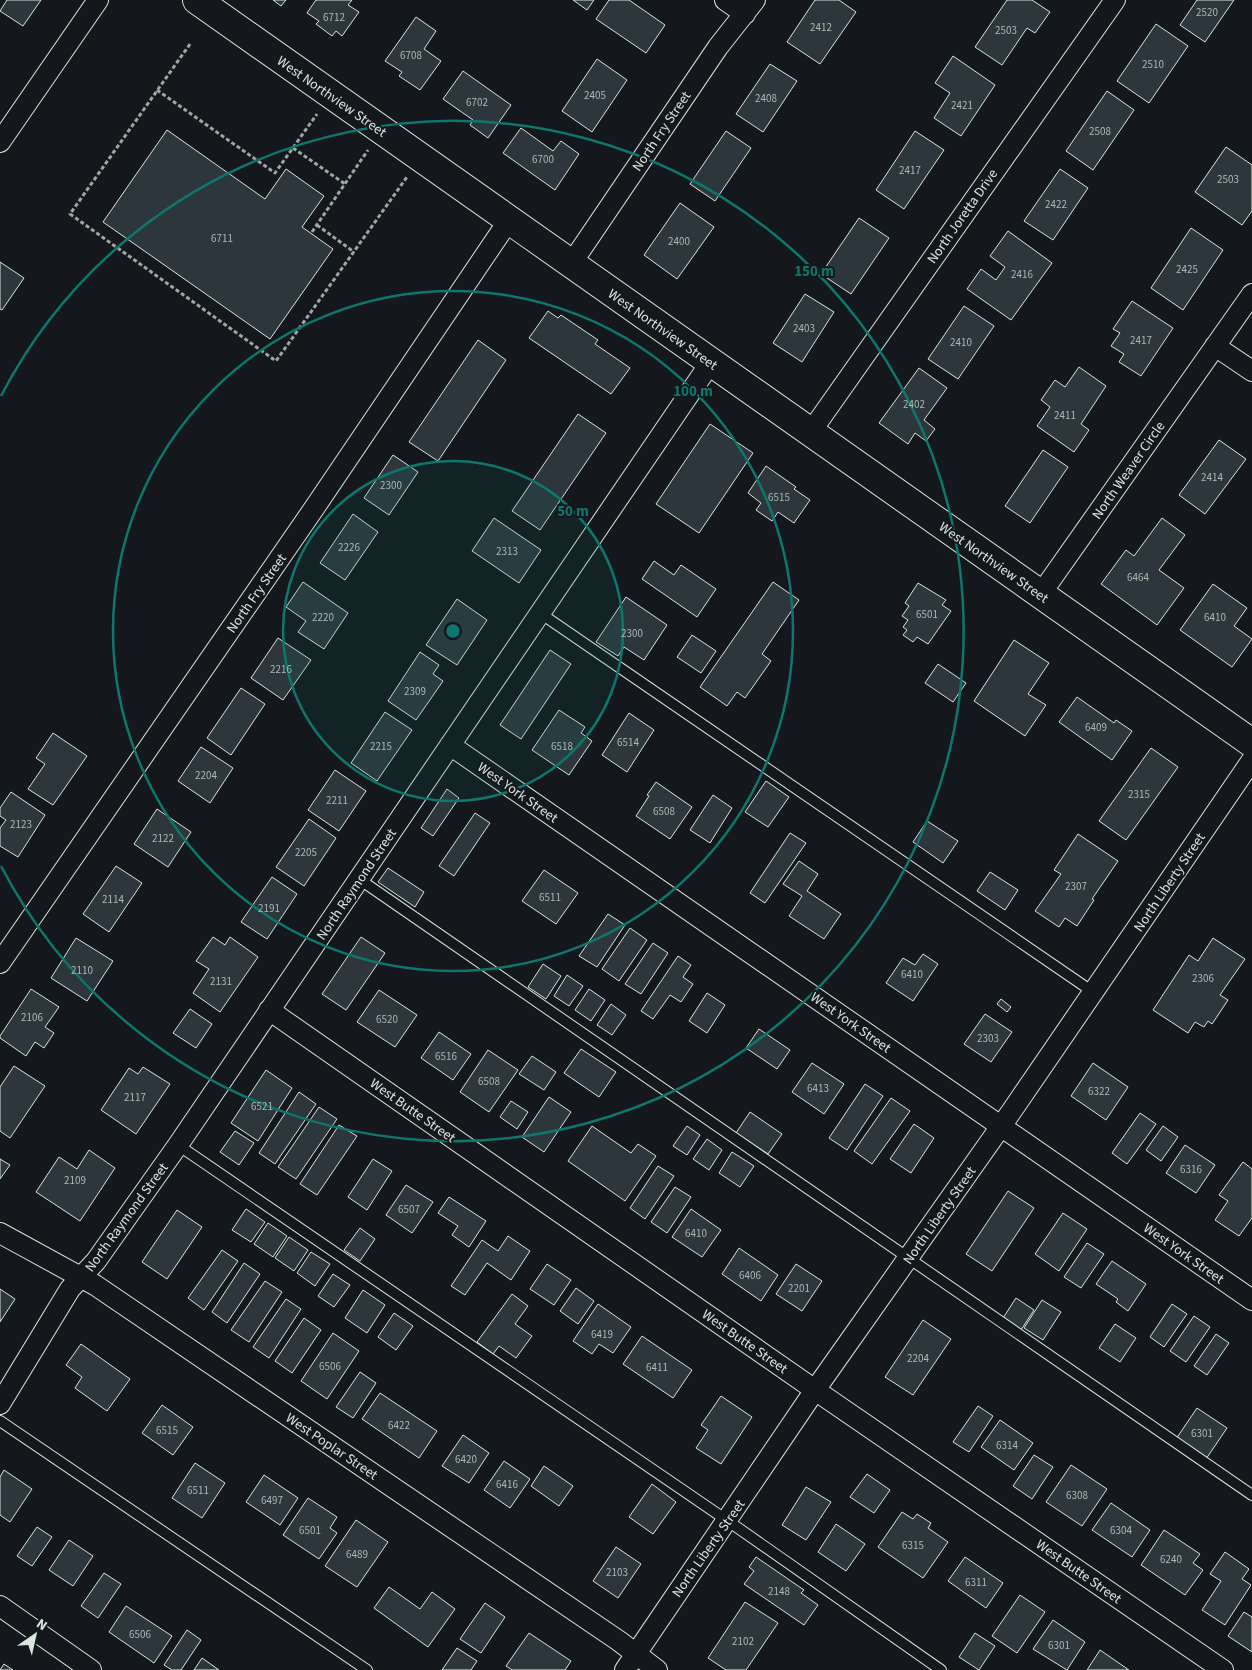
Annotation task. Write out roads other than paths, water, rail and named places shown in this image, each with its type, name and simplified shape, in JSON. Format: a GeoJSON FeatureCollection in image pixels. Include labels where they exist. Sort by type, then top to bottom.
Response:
{"type":"FeatureCollection","features":[{"type":"Feature","properties":{"kind":"street"},"geometry":{"type":"LineString","coordinates":[[0,142],[98,0]]}},
{"type":"Feature","properties":{"kind":"street","name":"West Northview Street"},"geometry":{"type":"LineString","coordinates":[[197,0],[1252,743]]}},
{"type":"Feature","properties":{"kind":"street"},"geometry":{"type":"LineString","coordinates":[[725,0],[750,7]]}},
{"type":"Feature","properties":{"kind":"street","name":"North Joretta Drive"},"geometry":{"type":"LineString","coordinates":[[810,433],[1115,0]]}},
{"type":"Feature","properties":{"kind":"street","name":"North Fry Street"},"geometry":{"type":"LineString","coordinates":[[570,264],[718,47],[750,7]]}},
{"type":"Feature","properties":{"kind":"street","name":"North Fry Street"},"geometry":{"type":"LineString","coordinates":[[0,963],[310,516],[509,220]]}},
{"type":"Feature","properties":{"kind":"street","name":"North Weaver Circle"},"geometry":{"type":"LineString","coordinates":[[1040,595],[1252,294]]}},
{"type":"Feature","properties":{"kind":"street"},"geometry":{"type":"LineString","coordinates":[[1215,346],[1252,371]]}},
{"type":"Feature","properties":{"kind":"street","name":"North Raymond Street"},"geometry":{"type":"LineString","coordinates":[[0,1404],[70,1290],[96,1261],[178,1145],[711,362]]}},
{"type":"Feature","properties":{"kind":"street","name":"West York Street"},"geometry":{"type":"LineString","coordinates":[[450,745],[1252,1300]]}},
{"type":"Feature","properties":{"kind":"street","name":"North Liberty Street"},"geometry":{"type":"LineString","coordinates":[[630,1662],[815,1390],[1001,1126],[1252,760]]}},
{"type":"Feature","properties":{"kind":"street","name":"West Butte Street"},"geometry":{"type":"LineString","coordinates":[[270,1010],[815,1390],[1223,1670]]}},
{"type":"Feature","properties":{"kind":"street","name":"West Poplar Street"},"geometry":{"type":"LineString","coordinates":[[0,1233],[104,1291],[630,1662],[657,1670]]}},
{"type":"Feature","properties":{"kind":"street"},"geometry":{"type":"LineString","coordinates":[[0,1606],[91,1670]]}},
{"type":"Feature","properties":{"kind":"lane"},"geometry":{"type":"LineString","coordinates":[[540,613],[1093,992]]}},
{"type":"Feature","properties":{"kind":"lane"},"geometry":{"type":"LineString","coordinates":[[359,879],[1252,1495]]}},
{"type":"Feature","properties":{"kind":"lane"},"geometry":{"type":"LineString","coordinates":[[178,1145],[941,1670]]}},
{"type":"Feature","properties":{"kind":"lane"},"geometry":{"type":"LineString","coordinates":[[0,1421],[367,1670]]}}]}
